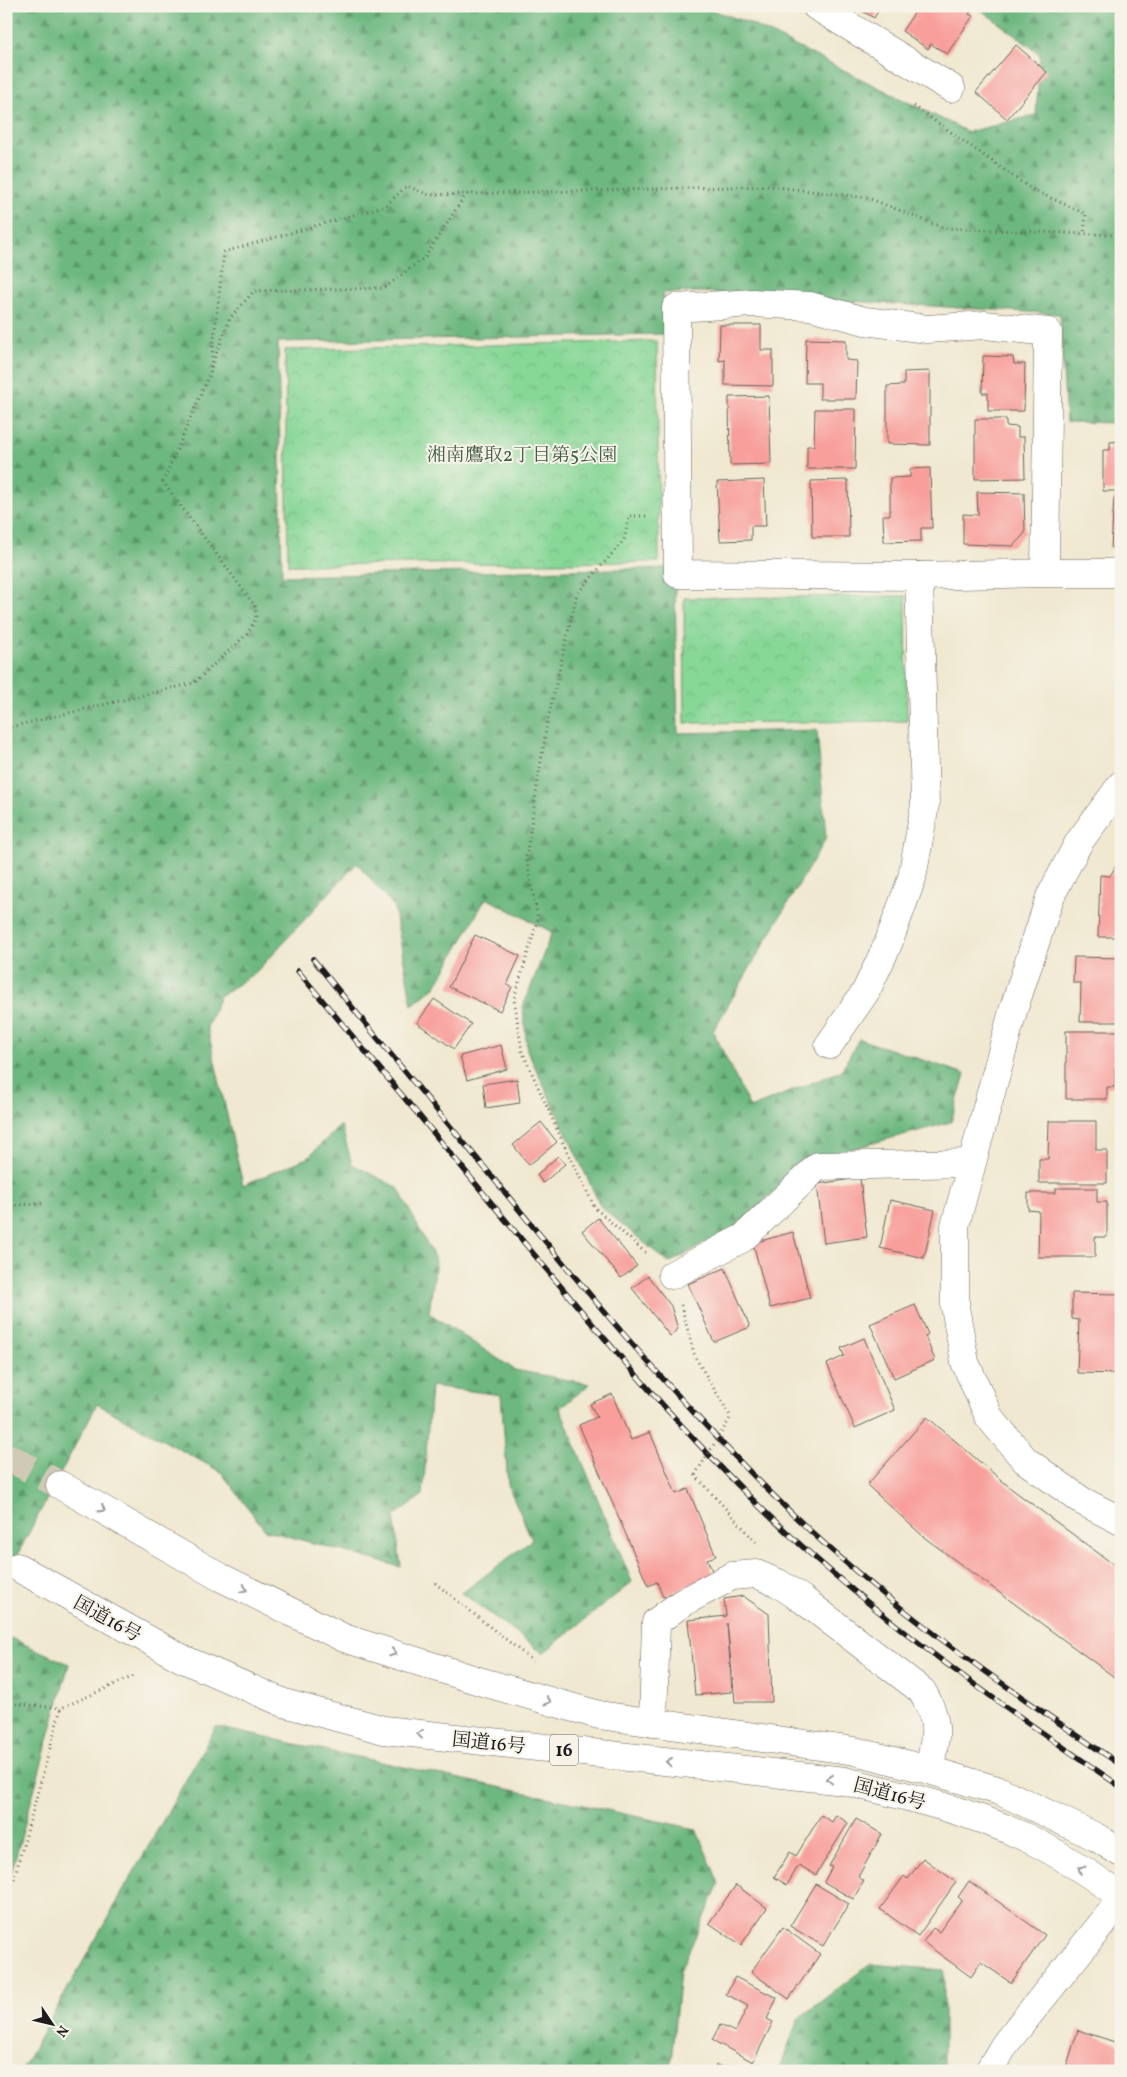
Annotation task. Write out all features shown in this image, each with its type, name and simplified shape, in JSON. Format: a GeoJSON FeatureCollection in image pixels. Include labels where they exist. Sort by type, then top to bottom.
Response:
{"type":"FeatureCollection","features":[{"type":"Feature","properties":{"kind":"main road"},"geometry":{"type":"LineString","coordinates":[[816,6],[950,88]]}},
{"type":"Feature","properties":{"kind":"main road"},"geometry":{"type":"LineString","coordinates":[[1045,573],[1048,332],[985,325],[927,329],[866,321],[810,306],[753,303],[676,308],[678,574],[919,576],[1121,573]]}},
{"type":"Feature","properties":{"kind":"main road"},"geometry":{"type":"LineString","coordinates":[[829,1044],[866,991],[888,944],[912,878],[925,805],[919,576]]}},
{"type":"Feature","properties":{"kind":"main road"},"geometry":{"type":"LineString","coordinates":[[1121,785],[1079,842],[1050,897],[1013,1011],[970,1163],[955,1226],[955,1307],[965,1362],[990,1417],[1024,1460],[1082,1501],[1121,1521]]}},
{"type":"Feature","properties":{"kind":"main road"},"geometry":{"type":"LineString","coordinates":[[672,1275],[743,1238],[818,1166],[970,1163]]}},
{"type":"Feature","properties":{"kind":"main road","name":"国道16号"},"geometry":{"type":"LineString","coordinates":[[60,1485],[220,1577],[344,1638],[479,1681],[599,1715],[855,1750],[929,1770],[1000,1791],[1081,1829],[1121,1853]]}},
{"type":"Feature","properties":{"kind":"main road","name":"国道16号"},"geometry":{"type":"LineString","coordinates":[[17,1567],[183,1659],[284,1702],[384,1730],[845,1781],[916,1799],[1026,1838],[1073,1864],[1121,1898]]}},
{"type":"Feature","properties":{"kind":"main road"},"geometry":{"type":"LineString","coordinates":[[653,1723],[656,1622],[682,1603],[732,1576],[756,1574],[778,1583],[802,1599],[922,1692],[933,1710],[937,1723],[929,1770]]}},
{"type":"Feature","properties":{"kind":"main road"},"geometry":{"type":"LineString","coordinates":[[989,2071],[1004,2044],[1121,1898]]}},
{"type":"Feature","properties":{"kind":"path"},"geometry":{"type":"LineString","coordinates":[[910,104],[1031,189],[1086,214],[1084,234]]}},
{"type":"Feature","properties":{"kind":"path"},"geometry":{"type":"LineString","coordinates":[[210,373],[224,252],[385,206],[407,186],[429,195],[768,186],[868,198],[944,228],[1114,235],[1121,229]]}},
{"type":"Feature","properties":{"kind":"path"},"geometry":{"type":"LineString","coordinates":[[6,728],[194,682],[247,634],[256,618],[255,606],[162,482],[210,373],[230,318],[254,291],[384,288],[425,257],[466,194]]}},
{"type":"Feature","properties":{"kind":"path"},"geometry":{"type":"LineString","coordinates":[[629,516],[624,540],[577,594],[548,723],[526,857],[538,919],[514,999],[522,1050],[563,1143],[595,1208],[672,1275],[695,1357],[731,1417],[696,1475],[759,1546]]}},
{"type":"Feature","properties":{"kind":"path"},"geometry":{"type":"LineString","coordinates":[[6,1206],[44,1203]]}},
{"type":"Feature","properties":{"kind":"path"},"geometry":{"type":"LineString","coordinates":[[435,1583],[539,1666]]}},
{"type":"Feature","properties":{"kind":"path"},"geometry":{"type":"LineString","coordinates":[[6,1703],[60,1708],[134,1676]]}},
{"type":"Feature","properties":{"kind":"path"},"geometry":{"type":"LineString","coordinates":[[6,1908],[60,1708]]}},
{"type":"Feature","properties":{"kind":"green space"},"geometry":{"type":"Polygon","coordinates":[[[6,6],[701,6],[749,23],[968,132],[1036,115],[1040,54],[976,6],[1121,6],[1121,423],[1066,422],[1060,314],[701,292],[663,293],[663,334],[278,342],[282,576],[667,568],[675,588],[678,733],[817,730],[826,838],[713,1031],[750,1108],[841,1071],[859,1039],[965,1074],[951,1122],[807,1161],[737,1226],[669,1263],[601,1207],[527,1050],[523,1007],[552,932],[486,898],[436,986],[412,1005],[394,907],[357,863],[256,972],[220,996],[207,1027],[243,1185],[307,1158],[341,1125],[352,1164],[398,1188],[436,1261],[429,1313],[515,1370],[590,1384],[560,1408],[632,1582],[543,1653],[462,1593],[532,1540],[508,1485],[501,1395],[431,1386],[423,1495],[394,1516],[401,1567],[265,1530],[221,1472],[97,1404],[6,1576],[6,6]]]}},
{"type":"Feature","properties":{"kind":"green space","name":"湘南鷹取2丁目第5公園"},"geometry":{"type":"Polygon","coordinates":[[[657,341],[659,562],[288,565],[285,350],[657,341]]]}},
{"type":"Feature","properties":{"kind":"green space"},"geometry":{"type":"Polygon","coordinates":[[[906,596],[907,721],[685,723],[684,598],[906,596]]]}},
{"type":"Feature","properties":{"kind":"green space"},"geometry":{"type":"Polygon","coordinates":[[[6,1636],[69,1664],[6,1892],[6,1636]]]}},
{"type":"Feature","properties":{"kind":"green space"},"geometry":{"type":"Polygon","coordinates":[[[216,1727],[696,1829],[719,1883],[680,1971],[670,2071],[21,2071],[216,1727]]]}},
{"type":"Feature","properties":{"kind":"green space"},"geometry":{"type":"Polygon","coordinates":[[[870,1964],[944,1970],[944,2071],[779,2071],[798,2019],[870,1964]]]}},
{"type":"Feature","properties":{"kind":"building"},"geometry":{"type":"Polygon","coordinates":[[[854,6],[881,6],[874,18],[854,6]]]}},
{"type":"Feature","properties":{"kind":"building"},"geometry":{"type":"Polygon","coordinates":[[[919,6],[975,6],[969,14],[973,16],[947,54],[931,44],[928,49],[902,31],[919,6]]]}},
{"type":"Feature","properties":{"kind":"building"},"geometry":{"type":"Polygon","coordinates":[[[1016,45],[1047,72],[1007,119],[976,92],[1016,45]]]}},
{"type":"Feature","properties":{"kind":"building"},"geometry":{"type":"Polygon","coordinates":[[[720,325],[761,325],[761,350],[773,350],[773,386],[725,385],[725,360],[719,361],[720,325]]]}},
{"type":"Feature","properties":{"kind":"building"},"geometry":{"type":"Polygon","coordinates":[[[806,339],[846,340],[846,360],[857,361],[856,399],[820,399],[820,383],[805,383],[806,339]]]}},
{"type":"Feature","properties":{"kind":"building"},"geometry":{"type":"Polygon","coordinates":[[[983,356],[1013,357],[1014,364],[1025,364],[1024,411],[988,411],[988,393],[982,393],[983,356]]]}},
{"type":"Feature","properties":{"kind":"building"},"geometry":{"type":"Polygon","coordinates":[[[930,371],[930,445],[887,444],[887,386],[904,385],[904,372],[930,371]]]}},
{"type":"Feature","properties":{"kind":"building"},"geometry":{"type":"Polygon","coordinates":[[[769,396],[771,464],[730,465],[729,397],[769,396]]]}},
{"type":"Feature","properties":{"kind":"building"},"geometry":{"type":"Polygon","coordinates":[[[815,409],[856,409],[855,469],[807,469],[807,446],[814,446],[815,409]]]}},
{"type":"Feature","properties":{"kind":"building"},"geometry":{"type":"Polygon","coordinates":[[[975,419],[1006,419],[1006,426],[1018,427],[1018,437],[1024,437],[1025,478],[975,479],[975,419]]]}},
{"type":"Feature","properties":{"kind":"building"},"geometry":{"type":"Polygon","coordinates":[[[1121,441],[1121,491],[1103,491],[1103,450],[1110,450],[1110,442],[1121,441]]]}},
{"type":"Feature","properties":{"kind":"building"},"geometry":{"type":"Polygon","coordinates":[[[930,468],[932,528],[921,528],[921,541],[884,542],[883,515],[890,515],[890,478],[910,477],[910,469],[930,468]]]}},
{"type":"Feature","properties":{"kind":"building"},"geometry":{"type":"Polygon","coordinates":[[[764,480],[766,526],[751,526],[751,540],[720,541],[717,482],[764,480]]]}},
{"type":"Feature","properties":{"kind":"building"},"geometry":{"type":"Polygon","coordinates":[[[848,480],[849,537],[812,537],[811,481],[848,480]]]}},
{"type":"Feature","properties":{"kind":"building"},"geometry":{"type":"Polygon","coordinates":[[[977,492],[1024,493],[1025,533],[1013,546],[963,544],[963,514],[978,515],[977,492]]]}},
{"type":"Feature","properties":{"kind":"building"},"geometry":{"type":"Polygon","coordinates":[[[1114,498],[1121,498],[1121,548],[1111,548],[1114,498]]]}},
{"type":"Feature","properties":{"kind":"building"},"geometry":{"type":"Polygon","coordinates":[[[1121,857],[1121,937],[1098,937],[1100,875],[1110,876],[1121,857]]]}},
{"type":"Feature","properties":{"kind":"building"},"geometry":{"type":"Polygon","coordinates":[[[475,935],[520,956],[507,985],[512,987],[500,1011],[449,987],[475,935]]]}},
{"type":"Feature","properties":{"kind":"building"},"geometry":{"type":"Polygon","coordinates":[[[1074,957],[1121,958],[1121,1022],[1080,1022],[1081,983],[1073,983],[1074,957]]]}},
{"type":"Feature","properties":{"kind":"building"},"geometry":{"type":"Polygon","coordinates":[[[434,999],[471,1024],[454,1049],[417,1023],[434,999]]]}},
{"type":"Feature","properties":{"kind":"building"},"geometry":{"type":"Polygon","coordinates":[[[1066,1031],[1121,1031],[1121,1068],[1115,1068],[1115,1087],[1107,1087],[1107,1099],[1066,1099],[1066,1031]]]}},
{"type":"Feature","properties":{"kind":"building"},"geometry":{"type":"Polygon","coordinates":[[[501,1045],[507,1069],[467,1080],[460,1056],[501,1045]]]}},
{"type":"Feature","properties":{"kind":"building"},"geometry":{"type":"Polygon","coordinates":[[[517,1079],[520,1103],[486,1108],[483,1084],[517,1079]]]}},
{"type":"Feature","properties":{"kind":"building"},"geometry":{"type":"Polygon","coordinates":[[[1049,1121],[1096,1121],[1096,1150],[1107,1150],[1107,1183],[1039,1183],[1039,1159],[1048,1159],[1049,1121]]]}},
{"type":"Feature","properties":{"kind":"building"},"geometry":{"type":"Polygon","coordinates":[[[541,1122],[557,1142],[529,1165],[513,1145],[541,1122]]]}},
{"type":"Feature","properties":{"kind":"building"},"geometry":{"type":"Polygon","coordinates":[[[558,1156],[565,1164],[543,1183],[537,1175],[558,1156]]]}},
{"type":"Feature","properties":{"kind":"building"},"geometry":{"type":"Polygon","coordinates":[[[860,1178],[867,1237],[824,1243],[817,1184],[860,1178]]]}},
{"type":"Feature","properties":{"kind":"building"},"geometry":{"type":"Polygon","coordinates":[[[1056,1188],[1097,1188],[1097,1202],[1107,1202],[1107,1237],[1095,1237],[1095,1257],[1038,1257],[1039,1211],[1028,1210],[1028,1193],[1056,1193],[1056,1188]]]}},
{"type":"Feature","properties":{"kind":"building"},"geometry":{"type":"Polygon","coordinates":[[[890,1200],[935,1210],[924,1258],[880,1248],[890,1200]]]}},
{"type":"Feature","properties":{"kind":"building"},"geometry":{"type":"Polygon","coordinates":[[[598,1218],[637,1266],[621,1278],[582,1231],[598,1218]]]}},
{"type":"Feature","properties":{"kind":"building"},"geometry":{"type":"Polygon","coordinates":[[[793,1232],[810,1298],[770,1308],[753,1243],[793,1232]]]}},
{"type":"Feature","properties":{"kind":"building"},"geometry":{"type":"Polygon","coordinates":[[[725,1268],[750,1327],[714,1342],[688,1284],[725,1268]]]}},
{"type":"Feature","properties":{"kind":"building"},"geometry":{"type":"Polygon","coordinates":[[[648,1276],[671,1306],[678,1329],[670,1336],[632,1288],[648,1276]]]}},
{"type":"Feature","properties":{"kind":"building"},"geometry":{"type":"Polygon","coordinates":[[[1072,1293],[1121,1294],[1121,1374],[1077,1373],[1079,1320],[1072,1319],[1072,1293]]]}},
{"type":"Feature","properties":{"kind":"building"},"geometry":{"type":"Polygon","coordinates":[[[915,1305],[928,1334],[925,1336],[935,1360],[894,1378],[870,1324],[915,1305]]]}},
{"type":"Feature","properties":{"kind":"building"},"geometry":{"type":"Polygon","coordinates":[[[864,1338],[895,1410],[855,1428],[827,1364],[844,1356],[841,1348],[864,1338]]]}},
{"type":"Feature","properties":{"kind":"building"},"geometry":{"type":"Polygon","coordinates":[[[612,1394],[631,1440],[650,1432],[676,1494],[688,1489],[716,1556],[707,1559],[714,1575],[663,1597],[657,1582],[648,1586],[579,1425],[597,1417],[590,1404],[612,1394]]]}},
{"type":"Feature","properties":{"kind":"building"},"geometry":{"type":"Polygon","coordinates":[[[927,1417],[1013,1490],[1121,1570],[1121,1682],[925,1538],[867,1485],[927,1417]]]}},
{"type":"Feature","properties":{"kind":"building"},"geometry":{"type":"Polygon","coordinates":[[[743,1596],[769,1614],[772,1702],[735,1702],[727,1623],[732,1692],[695,1695],[688,1620],[726,1616],[724,1599],[743,1596]]]}},
{"type":"Feature","properties":{"kind":"building"},"geometry":{"type":"Polygon","coordinates":[[[821,1815],[832,1822],[836,1815],[848,1823],[816,1875],[799,1865],[787,1885],[774,1877],[790,1852],[796,1856],[821,1815]]]}},
{"type":"Feature","properties":{"kind":"building"},"geometry":{"type":"Polygon","coordinates":[[[856,1819],[882,1834],[858,1877],[864,1881],[853,1899],[824,1882],[832,1867],[829,1866],[856,1819]]]}},
{"type":"Feature","properties":{"kind":"building"},"geometry":{"type":"Polygon","coordinates":[[[923,1858],[956,1882],[918,1936],[880,1909],[904,1876],[908,1879],[923,1858]]]}},
{"type":"Feature","properties":{"kind":"building"},"geometry":{"type":"Polygon","coordinates":[[[969,1881],[1045,1935],[1011,1983],[981,1962],[971,1977],[923,1942],[933,1928],[939,1932],[962,1900],[958,1897],[969,1881]]]}},
{"type":"Feature","properties":{"kind":"building"},"geometry":{"type":"Polygon","coordinates":[[[816,1884],[849,1904],[823,1946],[790,1926],[816,1884]]]}},
{"type":"Feature","properties":{"kind":"building"},"geometry":{"type":"Polygon","coordinates":[[[736,1885],[767,1908],[741,1945],[709,1923],[736,1885]]]}},
{"type":"Feature","properties":{"kind":"building"},"geometry":{"type":"Polygon","coordinates":[[[783,1927],[820,1954],[789,1999],[751,1972],[783,1927]]]}},
{"type":"Feature","properties":{"kind":"building"},"geometry":{"type":"Polygon","coordinates":[[[735,1977],[777,1998],[767,2019],[773,2022],[753,2062],[712,2040],[720,2025],[735,2032],[748,2006],[726,1994],[735,1977]]]}},
{"type":"Feature","properties":{"kind":"building"},"geometry":{"type":"Polygon","coordinates":[[[1078,2030],[1121,2044],[1121,2071],[1065,2071],[1078,2030]]]}},
{"type":"Feature","properties":{"kind":"building"},"geometry":{"type":"Polygon","coordinates":[[[716,2065],[733,2070],[733,2071],[714,2071],[716,2065]]]}},
{"type":"Feature","properties":{"kind":"tunnel"},"geometry":{"type":"LineString","coordinates":[[6,1456],[60,1485]]}},
{"type":"Feature","properties":{"kind":"railway"},"geometry":{"type":"LineString","coordinates":[[313,959],[626,1337],[697,1416],[771,1493],[852,1568],[895,1604],[984,1671],[1121,1765]]}},
{"type":"Feature","properties":{"kind":"railway"},"geometry":{"type":"LineString","coordinates":[[298,971],[621,1357],[689,1434],[760,1507],[845,1584],[934,1655],[1121,1787]]}}]}
